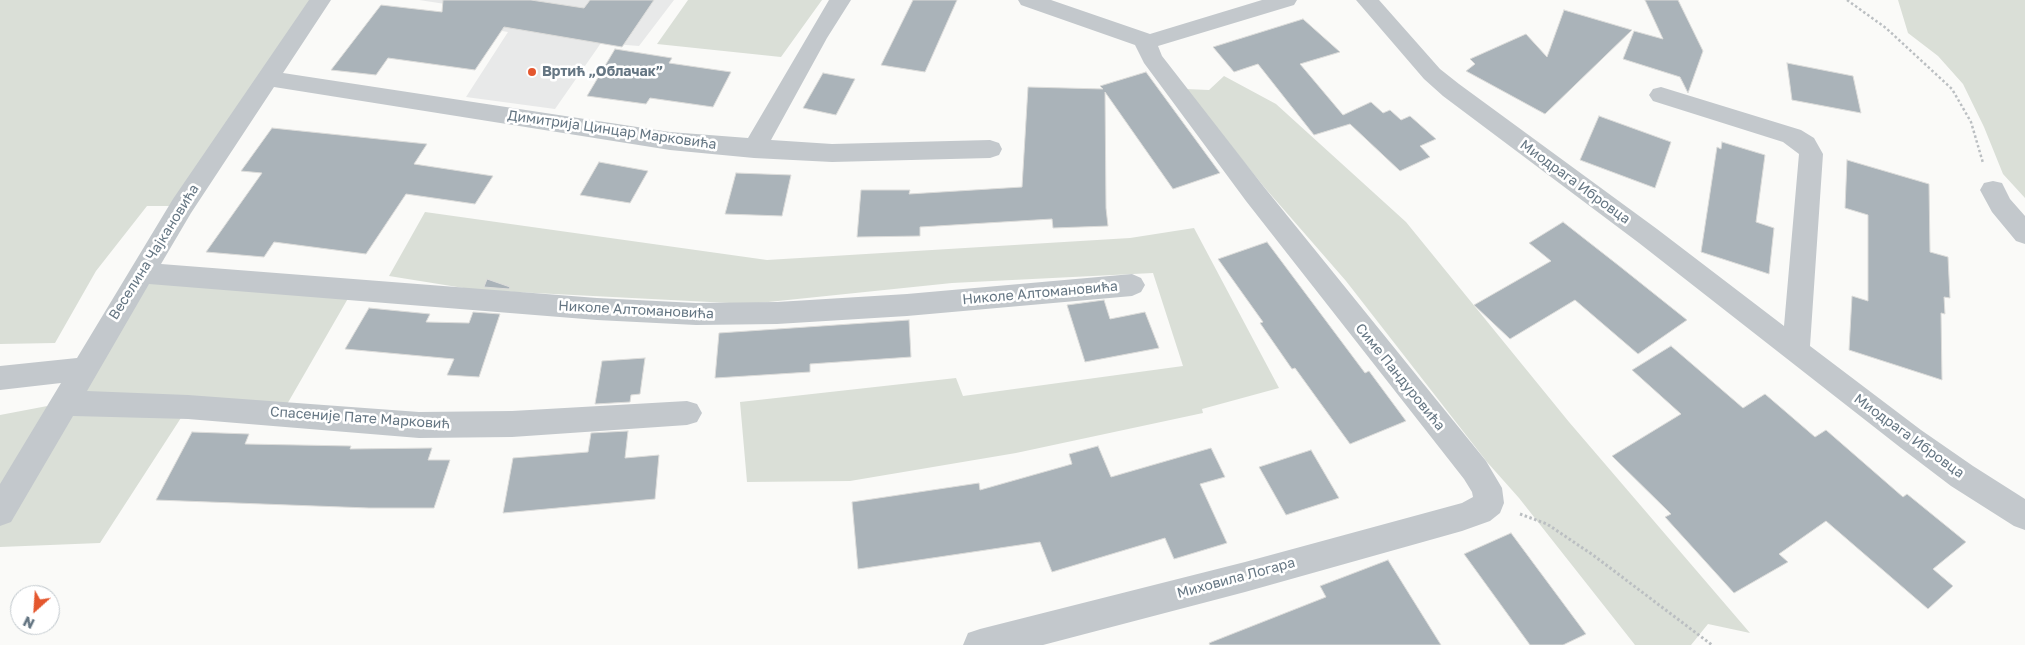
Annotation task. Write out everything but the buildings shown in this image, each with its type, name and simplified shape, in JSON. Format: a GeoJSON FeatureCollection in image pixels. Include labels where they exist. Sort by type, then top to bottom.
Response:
{"type":"FeatureCollection","features":[{"type":"Feature","properties":{"kind":"street","name":"Веселина Чајкановића"},"geometry":{"type":"LineString","coordinates":[[0,512],[83,369],[182,206],[320,0]]}},
{"type":"Feature","properties":{"kind":"street"},"geometry":{"type":"LineString","coordinates":[[754,149],[816,38],[840,0]]}},
{"type":"Feature","properties":{"kind":"street"},"geometry":{"type":"LineString","coordinates":[[1029,0],[1145,41],[1160,40],[1286,0]]}},
{"type":"Feature","properties":{"kind":"street","name":"Миодрага Ибровца"},"geometry":{"type":"LineString","coordinates":[[1367,0],[1432,74],[1451,90],[1648,236],[1796,352],[1962,476],[2025,516]]}},
{"type":"Feature","properties":{"kind":"street","name":"Симе Пандуровића"},"geometry":{"type":"LineString","coordinates":[[1145,41],[1156,64],[1255,194],[1475,470],[1487,488],[1489,503]]}},
{"type":"Feature","properties":{"kind":"street","name":"Димитрија Цинцар Марковића"},"geometry":{"type":"LineString","coordinates":[[266,78],[670,141],[754,149],[832,153],[990,149]]}},
{"type":"Feature","properties":{"kind":"street"},"geometry":{"type":"LineString","coordinates":[[1661,95],[1792,136],[1806,144],[1811,154],[1796,352]]}},
{"type":"Feature","properties":{"kind":"street"},"geometry":{"type":"LineString","coordinates":[[1993,190],[2001,205],[2025,234]]}},
{"type":"Feature","properties":{"kind":"street","name":"Николе Алтомановића"},"geometry":{"type":"LineString","coordinates":[[141,273],[588,309],[696,314],[777,313],[907,305],[1132,285]]}},
{"type":"Feature","properties":{"kind":"street"},"geometry":{"type":"LineString","coordinates":[[0,378],[83,369]]}},
{"type":"Feature","properties":{"kind":"street","name":"Спасеније Пате Марковић"},"geometry":{"type":"LineString","coordinates":[[63,403],[188,407],[419,425],[512,424],[687,413]]}},
{"type":"Feature","properties":{"kind":"street","name":"Миховила Логара"},"geometry":{"type":"LineString","coordinates":[[980,645],[1245,577],[1462,517],[1479,511],[1489,503]]}},
{"type":"Feature","properties":{"kind":"path"},"geometry":{"type":"LineString","coordinates":[[1848,0],[1886,28],[1952,89],[1963,104],[1971,122],[1993,190]]}},
{"type":"Feature","properties":{"kind":"path"},"geometry":{"type":"LineString","coordinates":[[1489,503],[1547,524],[1593,555],[1712,645]]}},
{"type":"Feature","properties":{"kind":"shaded area"},"geometry":{"type":"Polygon","coordinates":[[[0,0],[319,0],[182,206],[147,206],[96,271],[55,343],[0,344],[0,0]]]}},
{"type":"Feature","properties":{"kind":"shaded area","name":"Вртић „Облачак”"},"geometry":{"type":"Polygon","coordinates":[[[419,0],[674,0],[639,46],[601,43],[555,109],[466,97],[508,32],[467,25],[478,9],[419,0]]]}},
{"type":"Feature","properties":{"kind":"shaded area"},"geometry":{"type":"Polygon","coordinates":[[[688,0],[822,0],[781,57],[657,44],[688,0]]]}},
{"type":"Feature","properties":{"kind":"shaded area"},"geometry":{"type":"Polygon","coordinates":[[[1898,0],[2025,0],[2025,198],[2003,174],[1984,127],[1963,84],[1938,56],[1908,33],[1898,0]]]}},
{"type":"Feature","properties":{"kind":"shaded area"},"geometry":{"type":"Polygon","coordinates":[[[1224,76],[1276,104],[1406,222],[1569,422],[1750,633],[1708,624],[1691,645],[1635,645],[1519,498],[1487,462],[1346,281],[1265,188],[1185,89],[1209,90],[1224,76]]]}},
{"type":"Feature","properties":{"kind":"shaded area"},"geometry":{"type":"Polygon","coordinates":[[[425,212],[767,260],[1130,238],[1194,228],[1279,388],[1202,409],[1203,413],[1016,453],[850,481],[747,482],[740,402],[956,378],[963,396],[1183,366],[1153,273],[952,283],[749,304],[476,290],[389,276],[425,212]]]}},
{"type":"Feature","properties":{"kind":"shaded area"},"geometry":{"type":"Polygon","coordinates":[[[141,273],[354,288],[282,413],[188,407],[100,543],[0,547],[0,415],[63,403],[141,273]]]}},
{"type":"Feature","properties":{"kind":"place","name":"Вртић „Облачак”"},"geometry":{"type":"Point","coordinates":[532,72]}}]}
